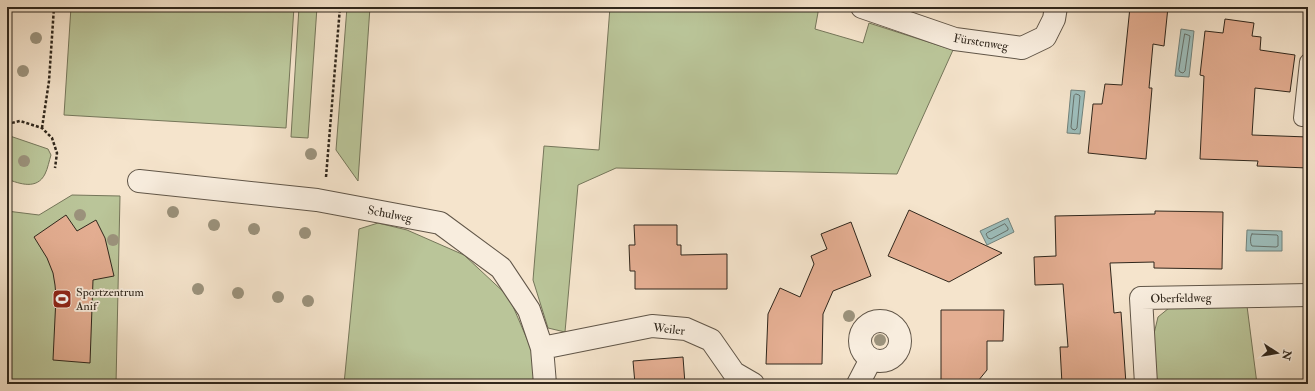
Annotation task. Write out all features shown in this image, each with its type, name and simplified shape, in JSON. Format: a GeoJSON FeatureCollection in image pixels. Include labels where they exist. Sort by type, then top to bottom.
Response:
{"type":"FeatureCollection","features":[{"type":"Feature","properties":{"kind":"street","name":"Fürstenweg"},"geometry":{"type":"LineString","coordinates":[[862,7],[956,39],[1022,48],[1046,38],[1054,19],[1056,7]]}},
{"type":"Feature","properties":{"kind":"street","name":"Schulweg"},"geometry":{"type":"LineString","coordinates":[[140,181],[324,201],[440,223],[501,268],[530,310],[542,348],[545,384]]}},
{"type":"Feature","properties":{"kind":"street","name":"Oberfeldweg"},"geometry":{"type":"LineString","coordinates":[[1146,384],[1141,298],[1308,295]]}},
{"type":"Feature","properties":{"kind":"street","name":"Weiler"},"geometry":{"type":"LineString","coordinates":[[542,348],[652,326],[686,329],[711,340],[734,373],[753,384]]}},
{"type":"Feature","properties":{"kind":"street"},"geometry":{"type":"LineString","coordinates":[[858,384],[871,360]]}},
{"type":"Feature","properties":{"kind":"lane"},"geometry":{"type":"LineString","coordinates":[[1302,118],[1308,62]]}},
{"type":"Feature","properties":{"kind":"path"},"geometry":{"type":"LineString","coordinates":[[42,128],[49,81],[54,7]]}},
{"type":"Feature","properties":{"kind":"path"},"geometry":{"type":"LineString","coordinates":[[324,201],[340,7]]}},
{"type":"Feature","properties":{"kind":"path"},"geometry":{"type":"LineString","coordinates":[[7,124],[20,121],[42,128],[52,138],[57,153],[56,168]]}},
{"type":"Feature","properties":{"kind":"green space"},"geometry":{"type":"Polygon","coordinates":[[[71,7],[294,7],[286,128],[64,115],[71,7]]]}},
{"type":"Feature","properties":{"kind":"green space"},"geometry":{"type":"Polygon","coordinates":[[[299,7],[317,7],[308,138],[291,137],[299,7]]]}},
{"type":"Feature","properties":{"kind":"green space"},"geometry":{"type":"Polygon","coordinates":[[[347,7],[370,7],[358,181],[336,150],[347,7]]]}},
{"type":"Feature","properties":{"kind":"green space"},"geometry":{"type":"Polygon","coordinates":[[[610,7],[819,7],[815,29],[863,43],[869,23],[953,50],[897,174],[616,168],[578,185],[565,332],[548,328],[533,280],[544,146],[599,150],[610,7]]]}},
{"type":"Feature","properties":{"kind":"green space"},"geometry":{"type":"Polygon","coordinates":[[[7,135],[48,149],[51,155],[48,167],[42,179],[38,182],[33,184],[23,184],[7,179],[7,135]]]}},
{"type":"Feature","properties":{"kind":"green space","name":"Sportzentrum Anif"},"geometry":{"type":"Polygon","coordinates":[[[72,195],[120,196],[116,384],[7,384],[7,211],[39,215],[72,195]]]}},
{"type":"Feature","properties":{"kind":"green space"},"geometry":{"type":"Polygon","coordinates":[[[378,223],[407,230],[464,255],[509,297],[533,353],[536,384],[344,384],[359,229],[378,223]]]}},
{"type":"Feature","properties":{"kind":"green space"},"geometry":{"type":"Polygon","coordinates":[[[1247,306],[1257,384],[1157,384],[1152,342],[1158,317],[1169,308],[1247,306]]]}},
{"type":"Feature","properties":{"kind":"water"},"geometry":{"type":"Polygon","coordinates":[[[1181,29],[1194,31],[1189,77],[1175,76],[1181,29]]]}},
{"type":"Feature","properties":{"kind":"water"},"geometry":{"type":"Polygon","coordinates":[[[1071,90],[1085,91],[1080,134],[1067,133],[1071,90]]]}},
{"type":"Feature","properties":{"kind":"water"},"geometry":{"type":"Polygon","coordinates":[[[1008,218],[1014,232],[987,245],[980,231],[1008,218]]]}},
{"type":"Feature","properties":{"kind":"water"},"geometry":{"type":"Polygon","coordinates":[[[1247,230],[1282,231],[1282,251],[1246,251],[1247,230]]]}},
{"type":"Feature","properties":{"kind":"building"},"geometry":{"type":"Polygon","coordinates":[[[1130,7],[1168,7],[1164,46],[1153,44],[1149,88],[1152,88],[1146,159],[1088,153],[1093,104],[1102,104],[1105,84],[1122,85],[1130,7]]]}},
{"type":"Feature","properties":{"kind":"building"},"geometry":{"type":"Polygon","coordinates":[[[1225,19],[1254,23],[1252,36],[1261,37],[1260,50],[1295,55],[1290,92],[1255,88],[1252,135],[1308,137],[1308,168],[1257,166],[1258,161],[1200,159],[1204,76],[1200,75],[1205,31],[1223,33],[1225,19]]]}},
{"type":"Feature","properties":{"kind":"building"},"geometry":{"type":"Polygon","coordinates":[[[909,210],[1002,253],[949,282],[888,256],[909,210]]]}},
{"type":"Feature","properties":{"kind":"building"},"geometry":{"type":"Polygon","coordinates":[[[1155,211],[1223,212],[1222,269],[1154,268],[1154,262],[1110,263],[1114,313],[1121,312],[1126,384],[1062,384],[1060,347],[1068,347],[1063,284],[1035,285],[1034,257],[1056,256],[1055,216],[1155,214],[1155,211]]]}},
{"type":"Feature","properties":{"kind":"building"},"geometry":{"type":"Polygon","coordinates":[[[66,215],[77,231],[96,220],[105,238],[114,276],[93,280],[90,363],[53,360],[56,297],[55,285],[53,273],[47,258],[34,237],[66,215]]]}},
{"type":"Feature","properties":{"kind":"building"},"geometry":{"type":"Polygon","coordinates":[[[851,222],[871,276],[833,291],[823,314],[822,364],[766,364],[768,314],[780,288],[800,297],[814,264],[811,256],[827,249],[821,234],[851,222]]]}},
{"type":"Feature","properties":{"kind":"building"},"geometry":{"type":"Polygon","coordinates":[[[634,225],[677,225],[677,245],[681,245],[681,255],[727,254],[727,289],[635,289],[635,271],[630,271],[629,245],[635,245],[634,225]]]}},
{"type":"Feature","properties":{"kind":"building"},"geometry":{"type":"Polygon","coordinates":[[[941,310],[1004,310],[1003,341],[987,341],[987,370],[978,381],[963,380],[963,384],[941,384],[941,310]]]}},
{"type":"Feature","properties":{"kind":"building"},"geometry":{"type":"Polygon","coordinates":[[[683,357],[685,384],[635,384],[633,361],[683,357]]]}},
{"type":"Feature","properties":{"kind":"place","name":"Sportzentrum Anif"},"geometry":{"type":"Point","coordinates":[62,299]}}]}
